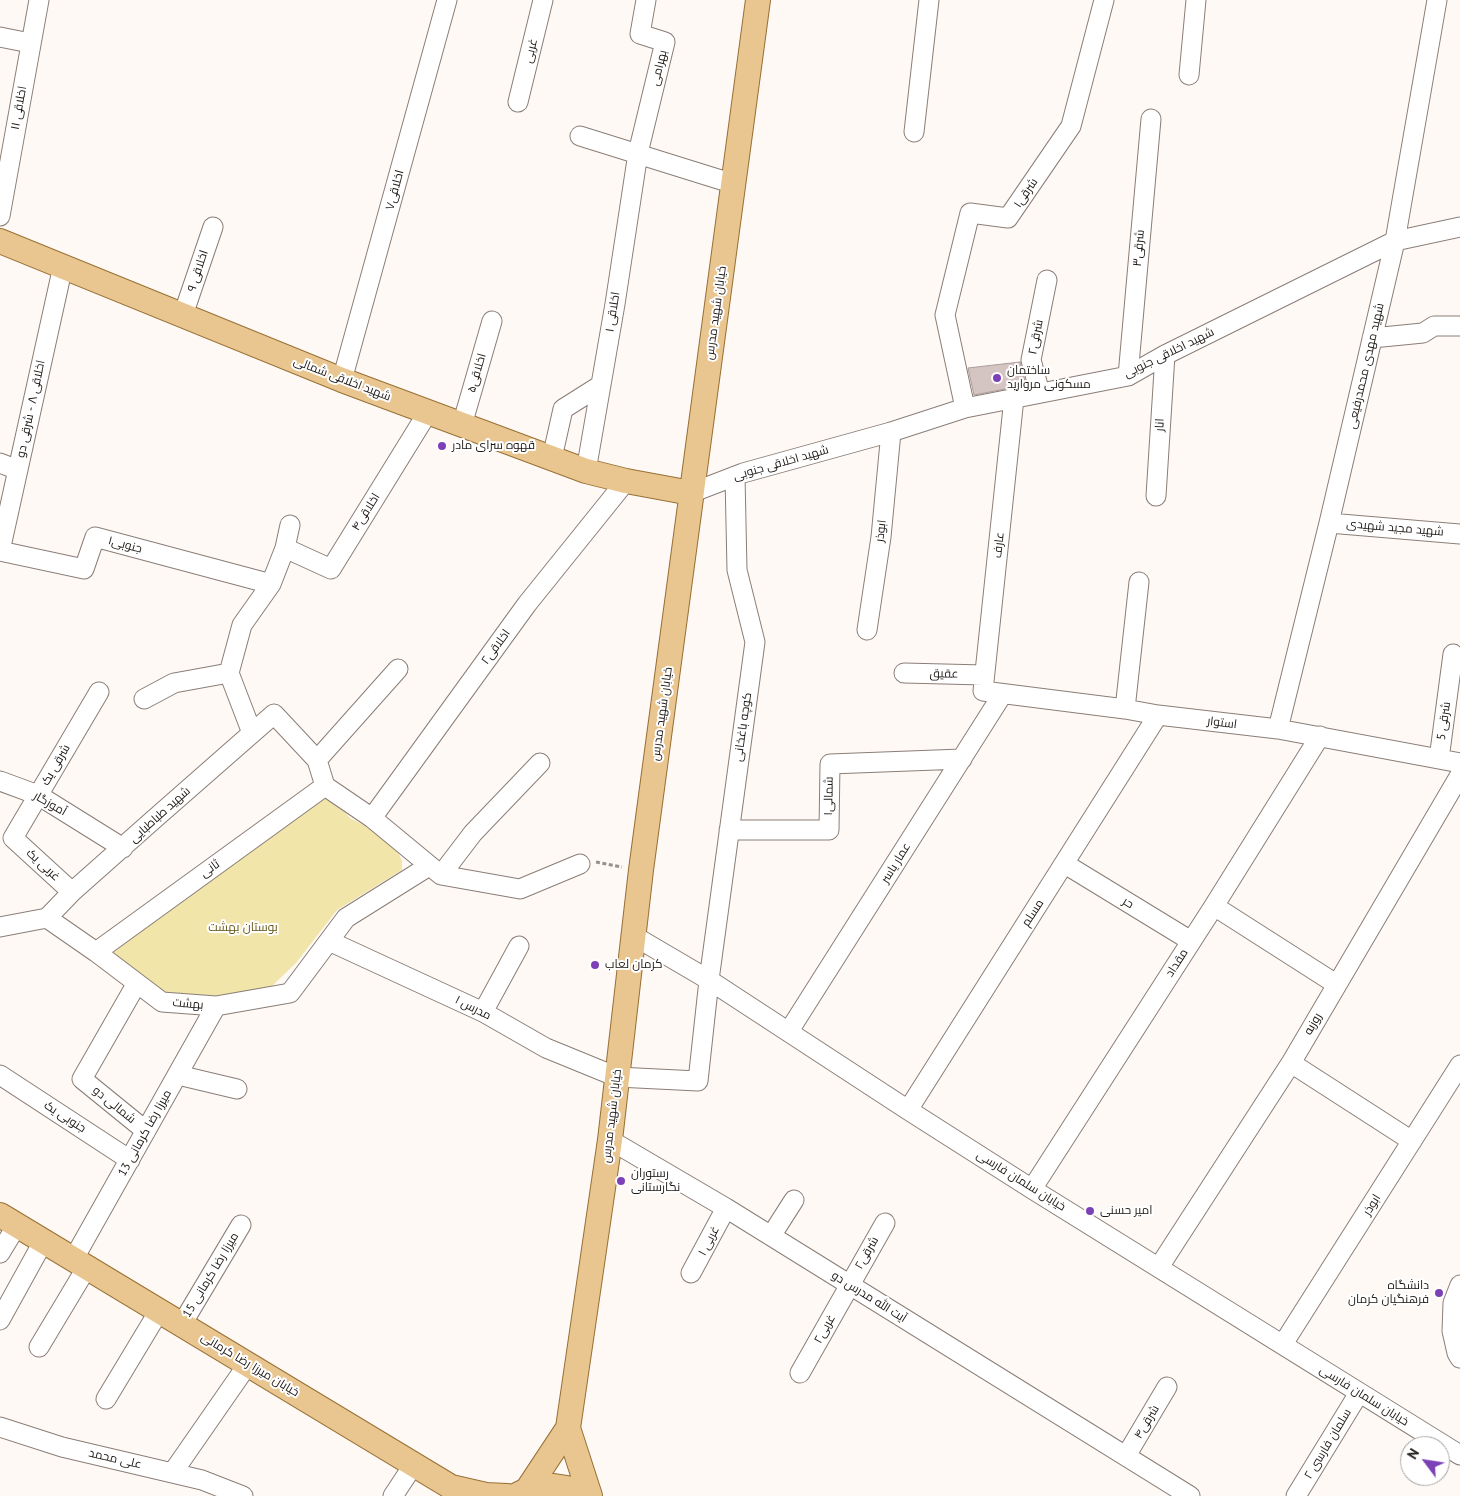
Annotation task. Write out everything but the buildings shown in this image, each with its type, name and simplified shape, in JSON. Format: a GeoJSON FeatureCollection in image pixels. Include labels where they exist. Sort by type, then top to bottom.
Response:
{"type":"FeatureCollection","features":[{"type":"Feature","properties":{"kind":"main road","name":"خیابان شهید مدرس"},"geometry":{"type":"LineString","coordinates":[[590,1496],[568,1428],[610,1140],[642,870],[758,0]]}},
{"type":"Feature","properties":{"kind":"main road","name":"شهید اخلاقی شمالی"},"geometry":{"type":"LineString","coordinates":[[0,241],[342,380],[586,471],[626,481],[691,493]]}},
{"type":"Feature","properties":{"kind":"main road","name":"خیابان میرزا رضا کرمانی"},"geometry":{"type":"LineString","coordinates":[[8,1220],[414,1464],[455,1491],[486,1495],[517,1494],[540,1486],[554,1486],[567,1488],[586,1496]]}},
{"type":"Feature","properties":{"kind":"main road","name":"خیابان شهید مدرس"},"geometry":{"type":"LineString","coordinates":[[517,1494],[568,1428]]}},
{"type":"Feature","properties":{"kind":"street","name":"اخلاقی ۱۱"},"geometry":{"type":"LineString","coordinates":[[0,216],[39,0]]}},
{"type":"Feature","properties":{"kind":"street","name":"اخلاقی۷"},"geometry":{"type":"LineString","coordinates":[[342,380],[447,0]]}},
{"type":"Feature","properties":{"kind":"street","name":"غربی"},"geometry":{"type":"LineString","coordinates":[[518,102],[543,0]]}},
{"type":"Feature","properties":{"kind":"street","name":"بهرامی"},"geometry":{"type":"LineString","coordinates":[[638,153],[665,42],[640,34],[646,0]]}},
{"type":"Feature","properties":{"kind":"street"},"geometry":{"type":"LineString","coordinates":[[914,132],[929,0]]}},
{"type":"Feature","properties":{"kind":"street","name":"شرقی۱"},"geometry":{"type":"LineString","coordinates":[[965,408],[945,315],[970,213],[1008,218],[1071,126],[1104,0]]}},
{"type":"Feature","properties":{"kind":"street"},"geometry":{"type":"LineString","coordinates":[[1189,75],[1196,0]]}},
{"type":"Feature","properties":{"kind":"street","name":"شهید مهدی محمدرفیعی"},"geometry":{"type":"LineString","coordinates":[[1278,729],[1396,241],[1438,0]]}},
{"type":"Feature","properties":{"kind":"street"},"geometry":{"type":"LineString","coordinates":[[0,37],[30,43]]}},
{"type":"Feature","properties":{"kind":"street","name":"شرقی۳"},"geometry":{"type":"LineString","coordinates":[[1128,376],[1151,119]]}},
{"type":"Feature","properties":{"kind":"street"},"geometry":{"type":"LineString","coordinates":[[580,136],[734,184]]}},
{"type":"Feature","properties":{"kind":"street","name":"اخلاقی ۱"},"geometry":{"type":"LineString","coordinates":[[586,471],[615,304],[638,153]]}},
{"type":"Feature","properties":{"kind":"street","name":"اخلاقی ۹"},"geometry":{"type":"LineString","coordinates":[[183,315],[213,227]]}},
{"type":"Feature","properties":{"kind":"street","name":"شهید اخلاقی جنوبی"},"geometry":{"type":"LineString","coordinates":[[691,493],[735,476],[891,432],[965,408],[1128,376],[1165,355],[1396,241],[1460,227]]}},
{"type":"Feature","properties":{"kind":"street","name":"اخلاقی ۸ - شرقی دو"},"geometry":{"type":"LineString","coordinates":[[0,551],[62,266]]}},
{"type":"Feature","properties":{"kind":"street","name":"شرقی۲"},"geometry":{"type":"LineString","coordinates":[[1040,393],[1031,360],[1047,280]]}},
{"type":"Feature","properties":{"kind":"street","name":"اخلاقی۵"},"geometry":{"type":"LineString","coordinates":[[462,425],[492,321]]}},
{"type":"Feature","properties":{"kind":"street"},"geometry":{"type":"LineString","coordinates":[[1372,338],[1423,333],[1434,326],[1460,326]]}},
{"type":"Feature","properties":{"kind":"street","name":"انار"},"geometry":{"type":"LineString","coordinates":[[1156,496],[1165,355]]}},
{"type":"Feature","properties":{"kind":"street"},"geometry":{"type":"LineString","coordinates":[[552,458],[563,409],[601,386]]}},
{"type":"Feature","properties":{"kind":"street","name":"عارف"},"geometry":{"type":"LineString","coordinates":[[983,683],[1014,398]]}},
{"type":"Feature","properties":{"kind":"street","name":"اخلاقی۴"},"geometry":{"type":"LineString","coordinates":[[286,548],[331,569],[428,412]]}},
{"type":"Feature","properties":{"kind":"street","name":"ابوذر"},"geometry":{"type":"LineString","coordinates":[[866,630],[881,536],[891,432]]}},
{"type":"Feature","properties":{"kind":"street"},"geometry":{"type":"LineString","coordinates":[[0,463],[18,470]]}},
{"type":"Feature","properties":{"kind":"street","name":"کوچه باغخانی"},"geometry":{"type":"LineString","coordinates":[[709,980],[755,642],[737,570],[735,476]]}},
{"type":"Feature","properties":{"kind":"street","name":"اخلاقی۲"},"geometry":{"type":"LineString","coordinates":[[372,818],[527,604],[626,481]]}},
{"type":"Feature","properties":{"kind":"street","name":"شهید مجید شهیدی"},"geometry":{"type":"LineString","coordinates":[[1329,523],[1460,534]]}},
{"type":"Feature","properties":{"kind":"street"},"geometry":{"type":"LineString","coordinates":[[252,733],[229,673],[242,625],[271,584],[286,548],[290,525]]}},
{"type":"Feature","properties":{"kind":"street","name":"جنوبی۱"},"geometry":{"type":"LineString","coordinates":[[0,551],[84,569],[94,537],[271,584]]}},
{"type":"Feature","properties":{"kind":"street"},"geometry":{"type":"LineString","coordinates":[[1125,709],[1139,582]]}},
{"type":"Feature","properties":{"kind":"street","name":"شرقی 5"},"geometry":{"type":"LineString","coordinates":[[1439,758],[1453,654]]}},
{"type":"Feature","properties":{"kind":"street"},"geometry":{"type":"LineString","coordinates":[[398,669],[317,760],[325,786],[372,818],[435,870],[520,889],[580,864]]}},
{"type":"Feature","properties":{"kind":"street"},"geometry":{"type":"LineString","coordinates":[[144,699],[174,684],[229,673]]}},
{"type":"Feature","properties":{"kind":"street","name":"عقیق"},"geometry":{"type":"LineString","coordinates":[[904,673],[983,683]]}},
{"type":"Feature","properties":{"kind":"street","name":"استوار"},"geometry":{"type":"LineString","coordinates":[[983,683],[1002,694],[1278,729],[1460,763]]}},
{"type":"Feature","properties":{"kind":"street","name":"شرقی یک"},"geometry":{"type":"LineString","coordinates":[[14,838],[99,692]]}},
{"type":"Feature","properties":{"kind":"street","name":"عمار یاسر"},"geometry":{"type":"LineString","coordinates":[[789,1031],[1002,694]]}},
{"type":"Feature","properties":{"kind":"street","name":"شهید طباطبایی"},"geometry":{"type":"LineString","coordinates":[[47,918],[72,892],[274,714],[317,760]]}},
{"type":"Feature","properties":{"kind":"street","name":"مسلم"},"geometry":{"type":"LineString","coordinates":[[908,1110],[1158,715]]}},
{"type":"Feature","properties":{"kind":"street","name":"مقداد"},"geometry":{"type":"LineString","coordinates":[[1032,1189],[1214,906],[1320,736]]}},
{"type":"Feature","properties":{"kind":"street","name":"شمالی۱"},"geometry":{"type":"LineString","coordinates":[[729,830],[829,830],[830,764],[962,759]]}},
{"type":"Feature","properties":{"kind":"street"},"geometry":{"type":"LineString","coordinates":[[435,870],[540,763]]}},
{"type":"Feature","properties":{"kind":"street","name":"روزبه"},"geometry":{"type":"LineString","coordinates":[[1159,1267],[1291,1063],[1460,775]]}},
{"type":"Feature","properties":{"kind":"street","name":"آموزگار"},"geometry":{"type":"LineString","coordinates":[[0,781],[38,795],[123,848]]}},
{"type":"Feature","properties":{"kind":"street","name":"ثانی"},"geometry":{"type":"LineString","coordinates":[[96,952],[325,786]]}},
{"type":"Feature","properties":{"kind":"street","name":"غربی یک"},"geometry":{"type":"LineString","coordinates":[[14,838],[72,892]]}},
{"type":"Feature","properties":{"kind":"street","name":"حر"},"geometry":{"type":"LineString","coordinates":[[1064,864],[1191,941]]}},
{"type":"Feature","properties":{"kind":"street","name":"بهشت"},"geometry":{"type":"LineString","coordinates":[[47,918],[162,1002],[216,1006],[290,992],[346,918],[435,870]]}},
{"type":"Feature","properties":{"kind":"street"},"geometry":{"type":"LineString","coordinates":[[1214,906],[1336,984]]}},
{"type":"Feature","properties":{"kind":"street"},"geometry":{"type":"LineString","coordinates":[[0,927],[47,918]]}},
{"type":"Feature","properties":{"kind":"street","name":"خیابان سلمان فارسی"},"geometry":{"type":"LineString","coordinates":[[634,936],[709,980],[1032,1189],[1460,1455]]}},
{"type":"Feature","properties":{"kind":"street","name":"مدرس ۱"},"geometry":{"type":"LineString","coordinates":[[329,941],[483,1012],[546,1048],[617,1077],[698,1081],[709,980]]}},
{"type":"Feature","properties":{"kind":"street"},"geometry":{"type":"LineString","coordinates":[[483,1012],[519,946]]}},
{"type":"Feature","properties":{"kind":"street","name":"شمالی دو"},"geometry":{"type":"LineString","coordinates":[[137,983],[82,1080],[146,1131]]}},
{"type":"Feature","properties":{"kind":"street","name":"میرزا رضا کرمانی 13"},"geometry":{"type":"LineString","coordinates":[[40,1347],[130,1160],[216,1006]]}},
{"type":"Feature","properties":{"kind":"street"},"geometry":{"type":"LineString","coordinates":[[1291,1063],[1412,1141]]}},
{"type":"Feature","properties":{"kind":"street","name":"ابوذر"},"geometry":{"type":"LineString","coordinates":[[1283,1344],[1460,1065]]}},
{"type":"Feature","properties":{"kind":"street","name":"جنوبی یک"},"geometry":{"type":"LineString","coordinates":[[0,1074],[130,1160]]}},
{"type":"Feature","properties":{"kind":"street"},"geometry":{"type":"LineString","coordinates":[[178,1074],[238,1089]]}},
{"type":"Feature","properties":{"kind":"street","name":"آیت الله مدرس دو"},"geometry":{"type":"LineString","coordinates":[[610,1140],[726,1208],[1190,1496]]}},
{"type":"Feature","properties":{"kind":"street"},"geometry":{"type":"LineString","coordinates":[[771,1236],[794,1200]]}},
{"type":"Feature","properties":{"kind":"street","name":"غربی ۱"},"geometry":{"type":"LineString","coordinates":[[691,1273],[726,1208]]}},
{"type":"Feature","properties":{"kind":"street"},"geometry":{"type":"LineString","coordinates":[[0,1253],[8,1220]]}},
{"type":"Feature","properties":{"kind":"street","name":"شرقی۲"},"geometry":{"type":"LineString","coordinates":[[849,1284],[885,1222]]}},
{"type":"Feature","properties":{"kind":"street","name":"میرزا رضا کرمانی 15"},"geometry":{"type":"LineString","coordinates":[[182,1324],[241,1226]]}},
{"type":"Feature","properties":{"kind":"street"},"geometry":{"type":"LineString","coordinates":[[0,1320],[43,1242]]}},
{"type":"Feature","properties":{"kind":"street","name":"غربی۲"},"geometry":{"type":"LineString","coordinates":[[800,1373],[849,1284]]}},
{"type":"Feature","properties":{"kind":"street"},"geometry":{"type":"LineString","coordinates":[[1460,1285],[1452,1303],[1452,1331],[1457,1354],[1460,1358]]}},
{"type":"Feature","properties":{"kind":"street"},"geometry":{"type":"LineString","coordinates":[[106,1399],[159,1310]]}},
{"type":"Feature","properties":{"kind":"street"},"geometry":{"type":"LineString","coordinates":[[173,1472],[248,1364]]}},
{"type":"Feature","properties":{"kind":"street","name":"شرقی۴"},"geometry":{"type":"LineString","coordinates":[[1126,1456],[1167,1387]]}},
{"type":"Feature","properties":{"kind":"street","name":"سلمان فارسى ٢"},"geometry":{"type":"LineString","coordinates":[[1296,1496],[1359,1393]]}},
{"type":"Feature","properties":{"kind":"street","name":"علی محمد"},"geometry":{"type":"LineString","coordinates":[[0,1427],[62,1447],[202,1480],[237,1493]]}},
{"type":"Feature","properties":{"kind":"street"},"geometry":{"type":"LineString","coordinates":[[393,1496],[414,1464]]}},
{"type":"Feature","properties":{"kind":"path"},"geometry":{"type":"LineString","coordinates":[[580,864],[593,862],[642,870]]}},
{"type":"Feature","properties":{"kind":"green space","name":"بوستان بهشت"},"geometry":{"type":"Polygon","coordinates":[[[328,791],[350,818],[373,830],[398,852],[402,861],[402,870],[337,910],[296,963],[272,986],[224,998],[170,996],[110,955],[182,897],[328,791]]]}},
{"type":"Feature","properties":{"kind":"place","name":"ساختمان مسکونی مروارید"},"geometry":{"type":"Point","coordinates":[997,378]}},
{"type":"Feature","properties":{"kind":"place","name":"قهوه سرای مادر"},"geometry":{"type":"Point","coordinates":[442,446]}},
{"type":"Feature","properties":{"kind":"place","name":"کرمان لعاب"},"geometry":{"type":"Point","coordinates":[595,965]}},
{"type":"Feature","properties":{"kind":"place","name":"رستوران نگارستانی"},"geometry":{"type":"Point","coordinates":[621,1181]}},
{"type":"Feature","properties":{"kind":"place","name":"امیر حسنی"},"geometry":{"type":"Point","coordinates":[1090,1211]}},
{"type":"Feature","properties":{"kind":"place","name":"دانشگاه فرهنگیان کرمان"},"geometry":{"type":"Point","coordinates":[1439,1293]}}]}
